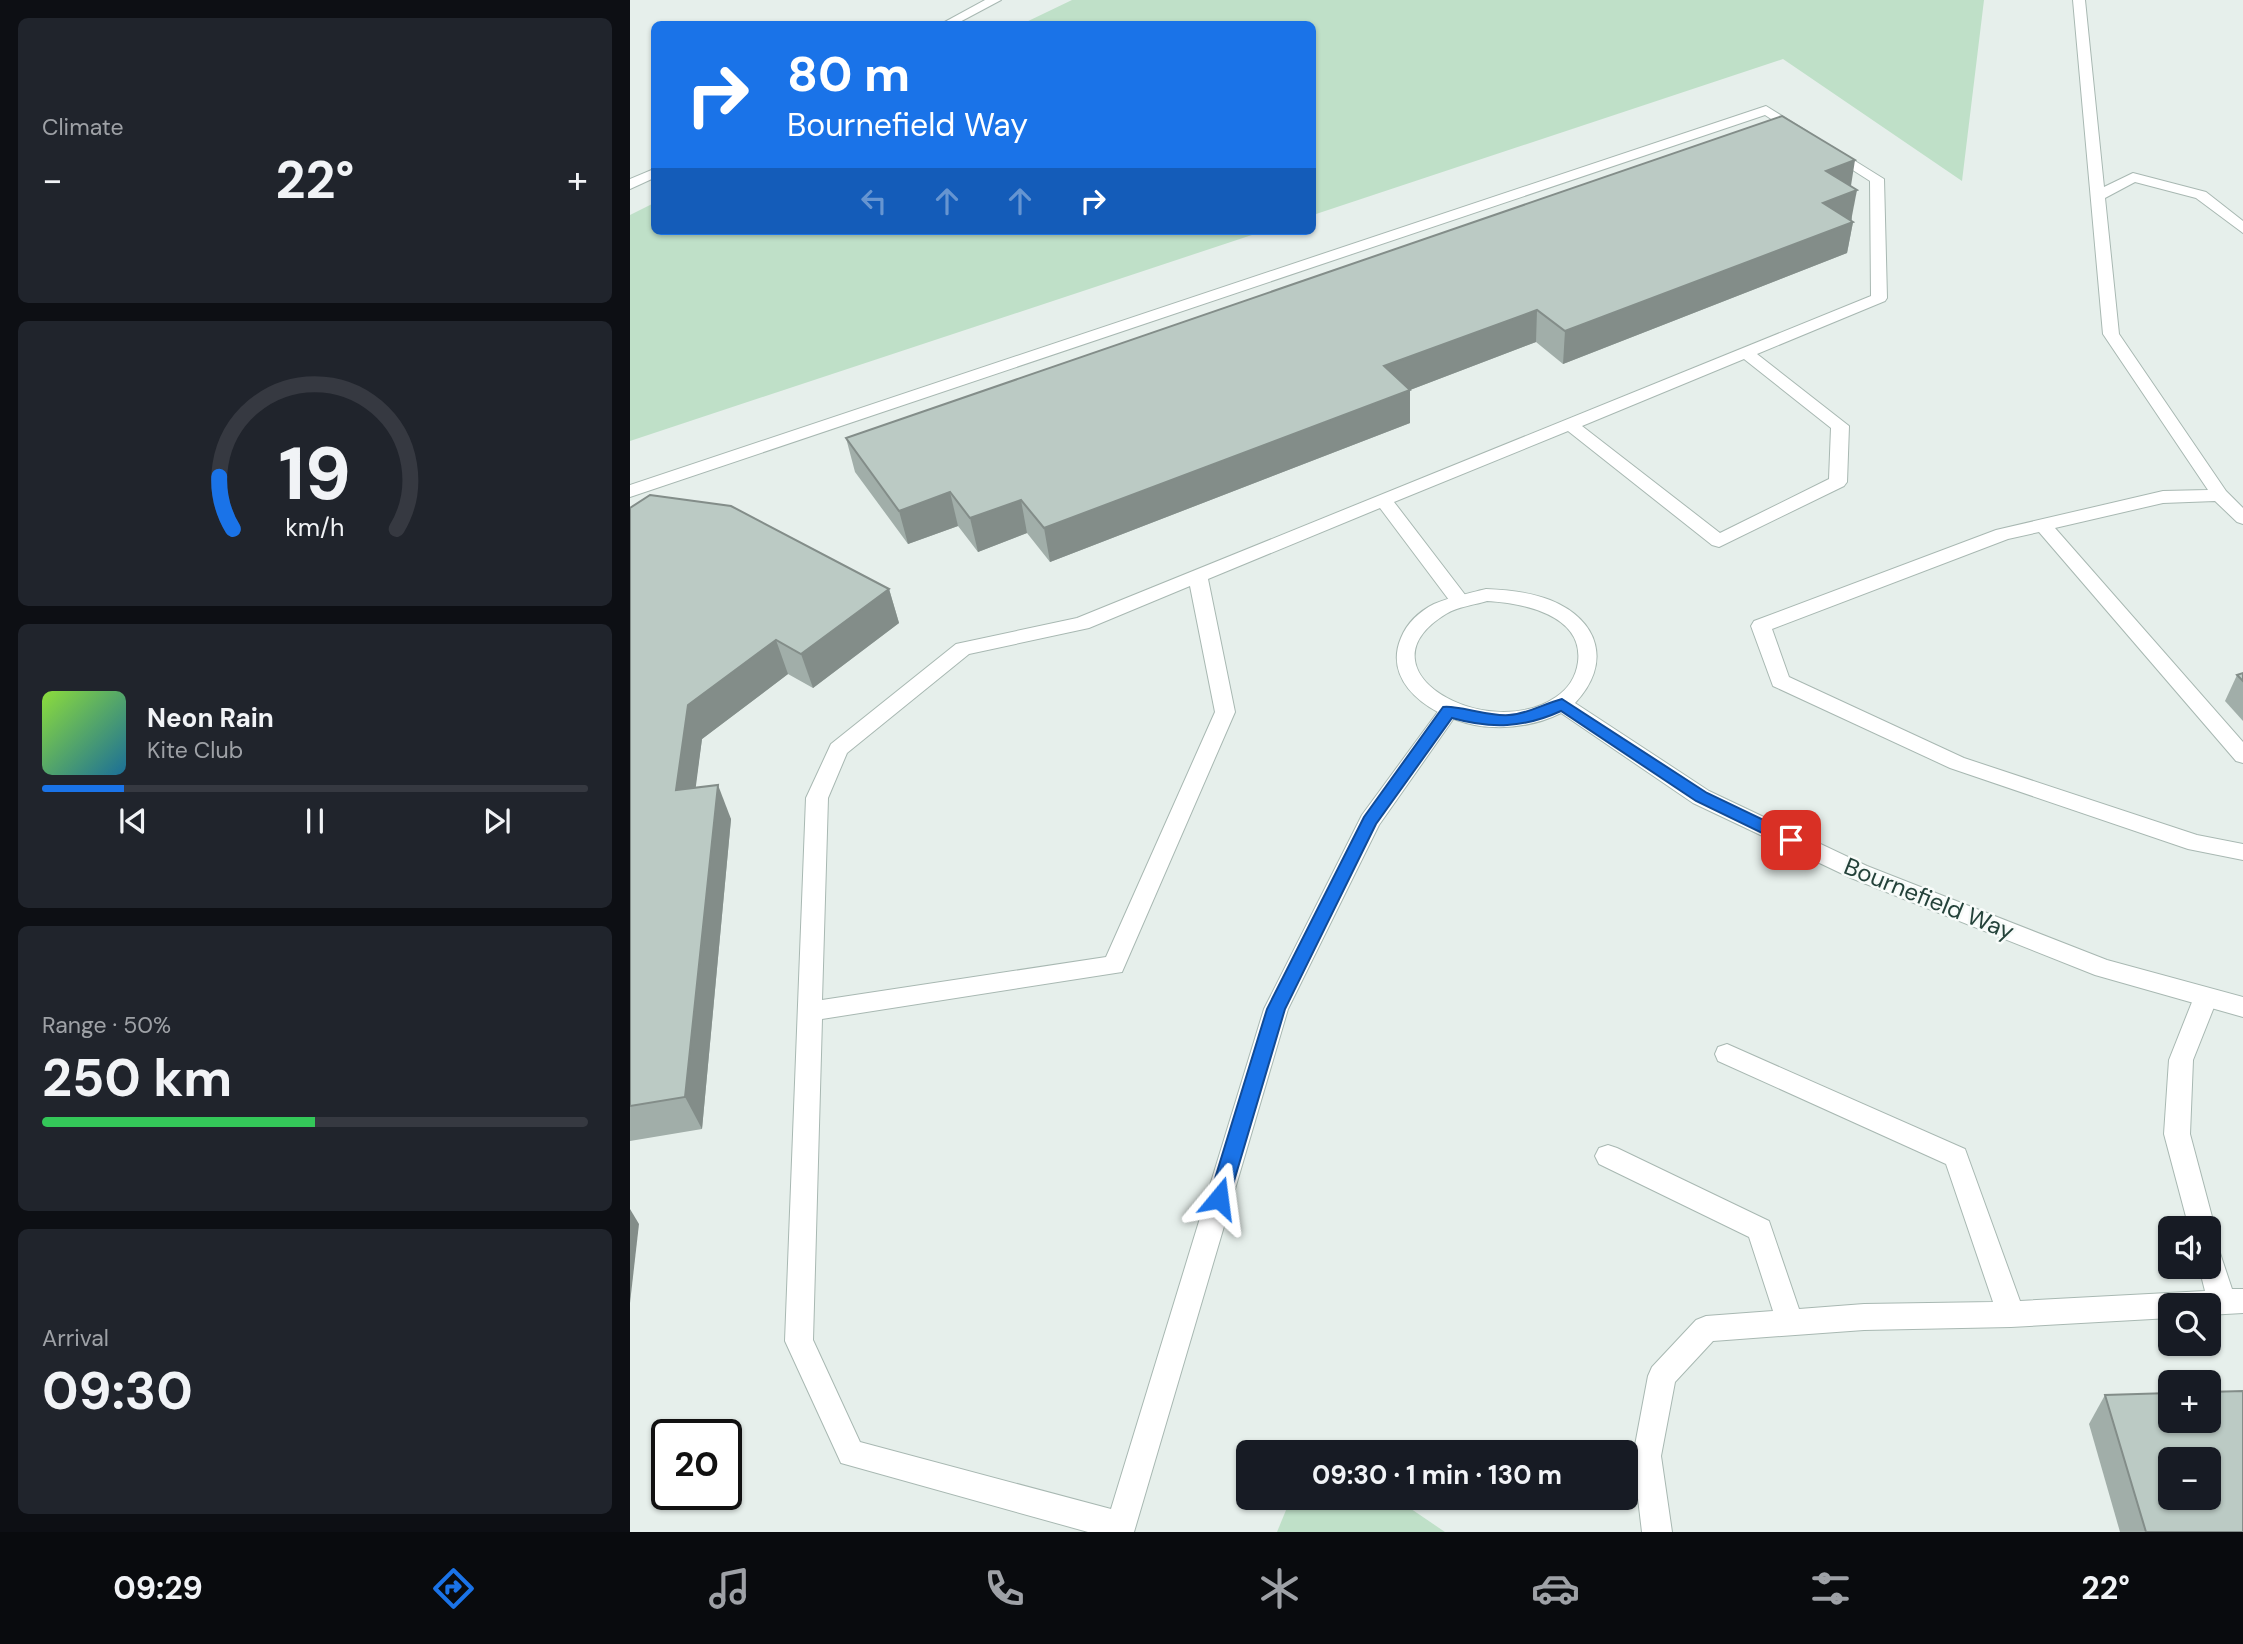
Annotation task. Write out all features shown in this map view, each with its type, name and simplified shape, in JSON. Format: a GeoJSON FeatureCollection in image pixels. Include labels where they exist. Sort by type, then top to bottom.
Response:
{"type":"FeatureCollection","features":[{"type":"Feature","properties":{"kind":"street"},"geometry":{"type":"LineString","coordinates":[[953,21],[995,0]]}},
{"type":"Feature","properties":{"kind":"street"},"geometry":{"type":"LineString","coordinates":[[2079,0],[2111,334],[2220,495],[2243,518]]}},
{"type":"Feature","properties":{"kind":"street"},"geometry":{"type":"LineString","coordinates":[[630,491],[1766,110],[1877,179],[1879,298],[1082,623],[963,649],[838,749],[817,797],[799,1341],[851,1453],[1119,1529],[1276,1009],[1370,821],[1449,711]]}},
{"type":"Feature","properties":{"kind":"street"},"geometry":{"type":"LineString","coordinates":[[630,185],[651,174]]}},
{"type":"Feature","properties":{"kind":"street"},"geometry":{"type":"LineString","coordinates":[[2096,197],[2133,177],[2200,195],[2243,228]]}},
{"type":"Feature","properties":{"kind":"street"},"geometry":{"type":"LineString","coordinates":[[1569,424],[1719,541],[1838,482],[1840,426],[1745,352]]}},
{"type":"Feature","properties":{"kind":"street"},"geometry":{"type":"LineString","coordinates":[[2220,495],[2164,497],[2003,534],[1761,626],[1780,681],[1957,763],[2196,843],[2243,852]]}},
{"type":"Feature","properties":{"kind":"street"},"geometry":{"type":"LineString","coordinates":[[1383,500],[1460,600]]}},
{"type":"Feature","properties":{"kind":"street"},"geometry":{"type":"LineString","coordinates":[[2043,525],[2243,756]]}},
{"type":"Feature","properties":{"kind":"street"},"geometry":{"type":"LineString","coordinates":[[810,1011],[1114,965],[1225,712],[1198,576]]}},
{"type":"Feature","properties":{"kind":"street"},"geometry":{"type":"LineString","coordinates":[[1486,596],[1527,600],[1563,615],[1580,631],[1588,650],[1589,670],[1580,688],[1562,704],[1537,716],[1507,721],[1477,719],[1449,711],[1426,698],[1411,681],[1405,661],[1407,642],[1418,624],[1435,610],[1460,600],[1486,596]]}},
{"type":"Feature","properties":{"kind":"street","name":"Bournefield Way"},"geometry":{"type":"LineString","coordinates":[[1562,704],[1701,797],[1859,872],[2103,968],[2243,1007]]}},
{"type":"Feature","properties":{"kind":"street"},"geometry":{"type":"LineString","coordinates":[[2199,1216],[2177,1134],[2181,1060],[2206,997]]}},
{"type":"Feature","properties":{"kind":"street"},"geometry":{"type":"LineString","coordinates":[[1727,1054],[1956,1157],[2011,1314]]}},
{"type":"Feature","properties":{"kind":"street"},"geometry":{"type":"LineString","coordinates":[[1608,1156],[1760,1228],[1790,1322]]}},
{"type":"Feature","properties":{"kind":"street"},"geometry":{"type":"LineString","coordinates":[[1657,1532],[1647,1456],[1662,1376],[1706,1328],[1864,1317],[2011,1314],[2232,1302],[2221,1279]]}},
{"type":"Feature","properties":{"kind":"green space"},"geometry":{"type":"Polygon","coordinates":[[[1072,0],[1984,0],[1962,181],[1783,59],[1316,214],[1316,21],[1028,21],[1072,0]]]}},
{"type":"Feature","properties":{"kind":"green space"},"geometry":{"type":"Polygon","coordinates":[[[651,204],[651,235],[1252,235],[630,441],[630,215],[651,204]]]}},
{"type":"Feature","properties":{"kind":"green space"},"geometry":{"type":"Polygon","coordinates":[[[1286,1510],[1413,1510],[1445,1532],[1277,1532],[1286,1510]]]}},
{"type":"Feature","properties":{"kind":"building"},"geometry":{"type":"Polygon","coordinates":[[[1782,116],[1855,160],[1826,171],[1857,190],[1823,203],[1853,222],[1565,331],[1537,310],[1384,366],[1410,390],[1044,528],[1021,500],[970,518],[950,492],[899,511],[846,438],[1782,116]]]}},
{"type":"Feature","properties":{"kind":"building"},"geometry":{"type":"Polygon","coordinates":[[[650,495],[731,506],[889,589],[801,654],[776,640],[688,705],[676,790],[718,785],[685,1097],[630,1106],[630,508],[650,495]]]}},
{"type":"Feature","properties":{"kind":"building"},"geometry":{"type":"Polygon","coordinates":[[[2243,1391],[2243,1532],[2146,1532],[2105,1395],[2158,1393],[2158,1433],[2221,1433],[2221,1392],[2243,1391]]]}},
{"type":"Feature","properties":{"kind":"route"},"geometry":{"type":"LineString","coordinates":[[1219,1198],[1276,1009],[1370,821],[1449,711],[1477,719],[1507,721],[1537,716],[1562,704],[1701,797],[1791,840]]}}]}
